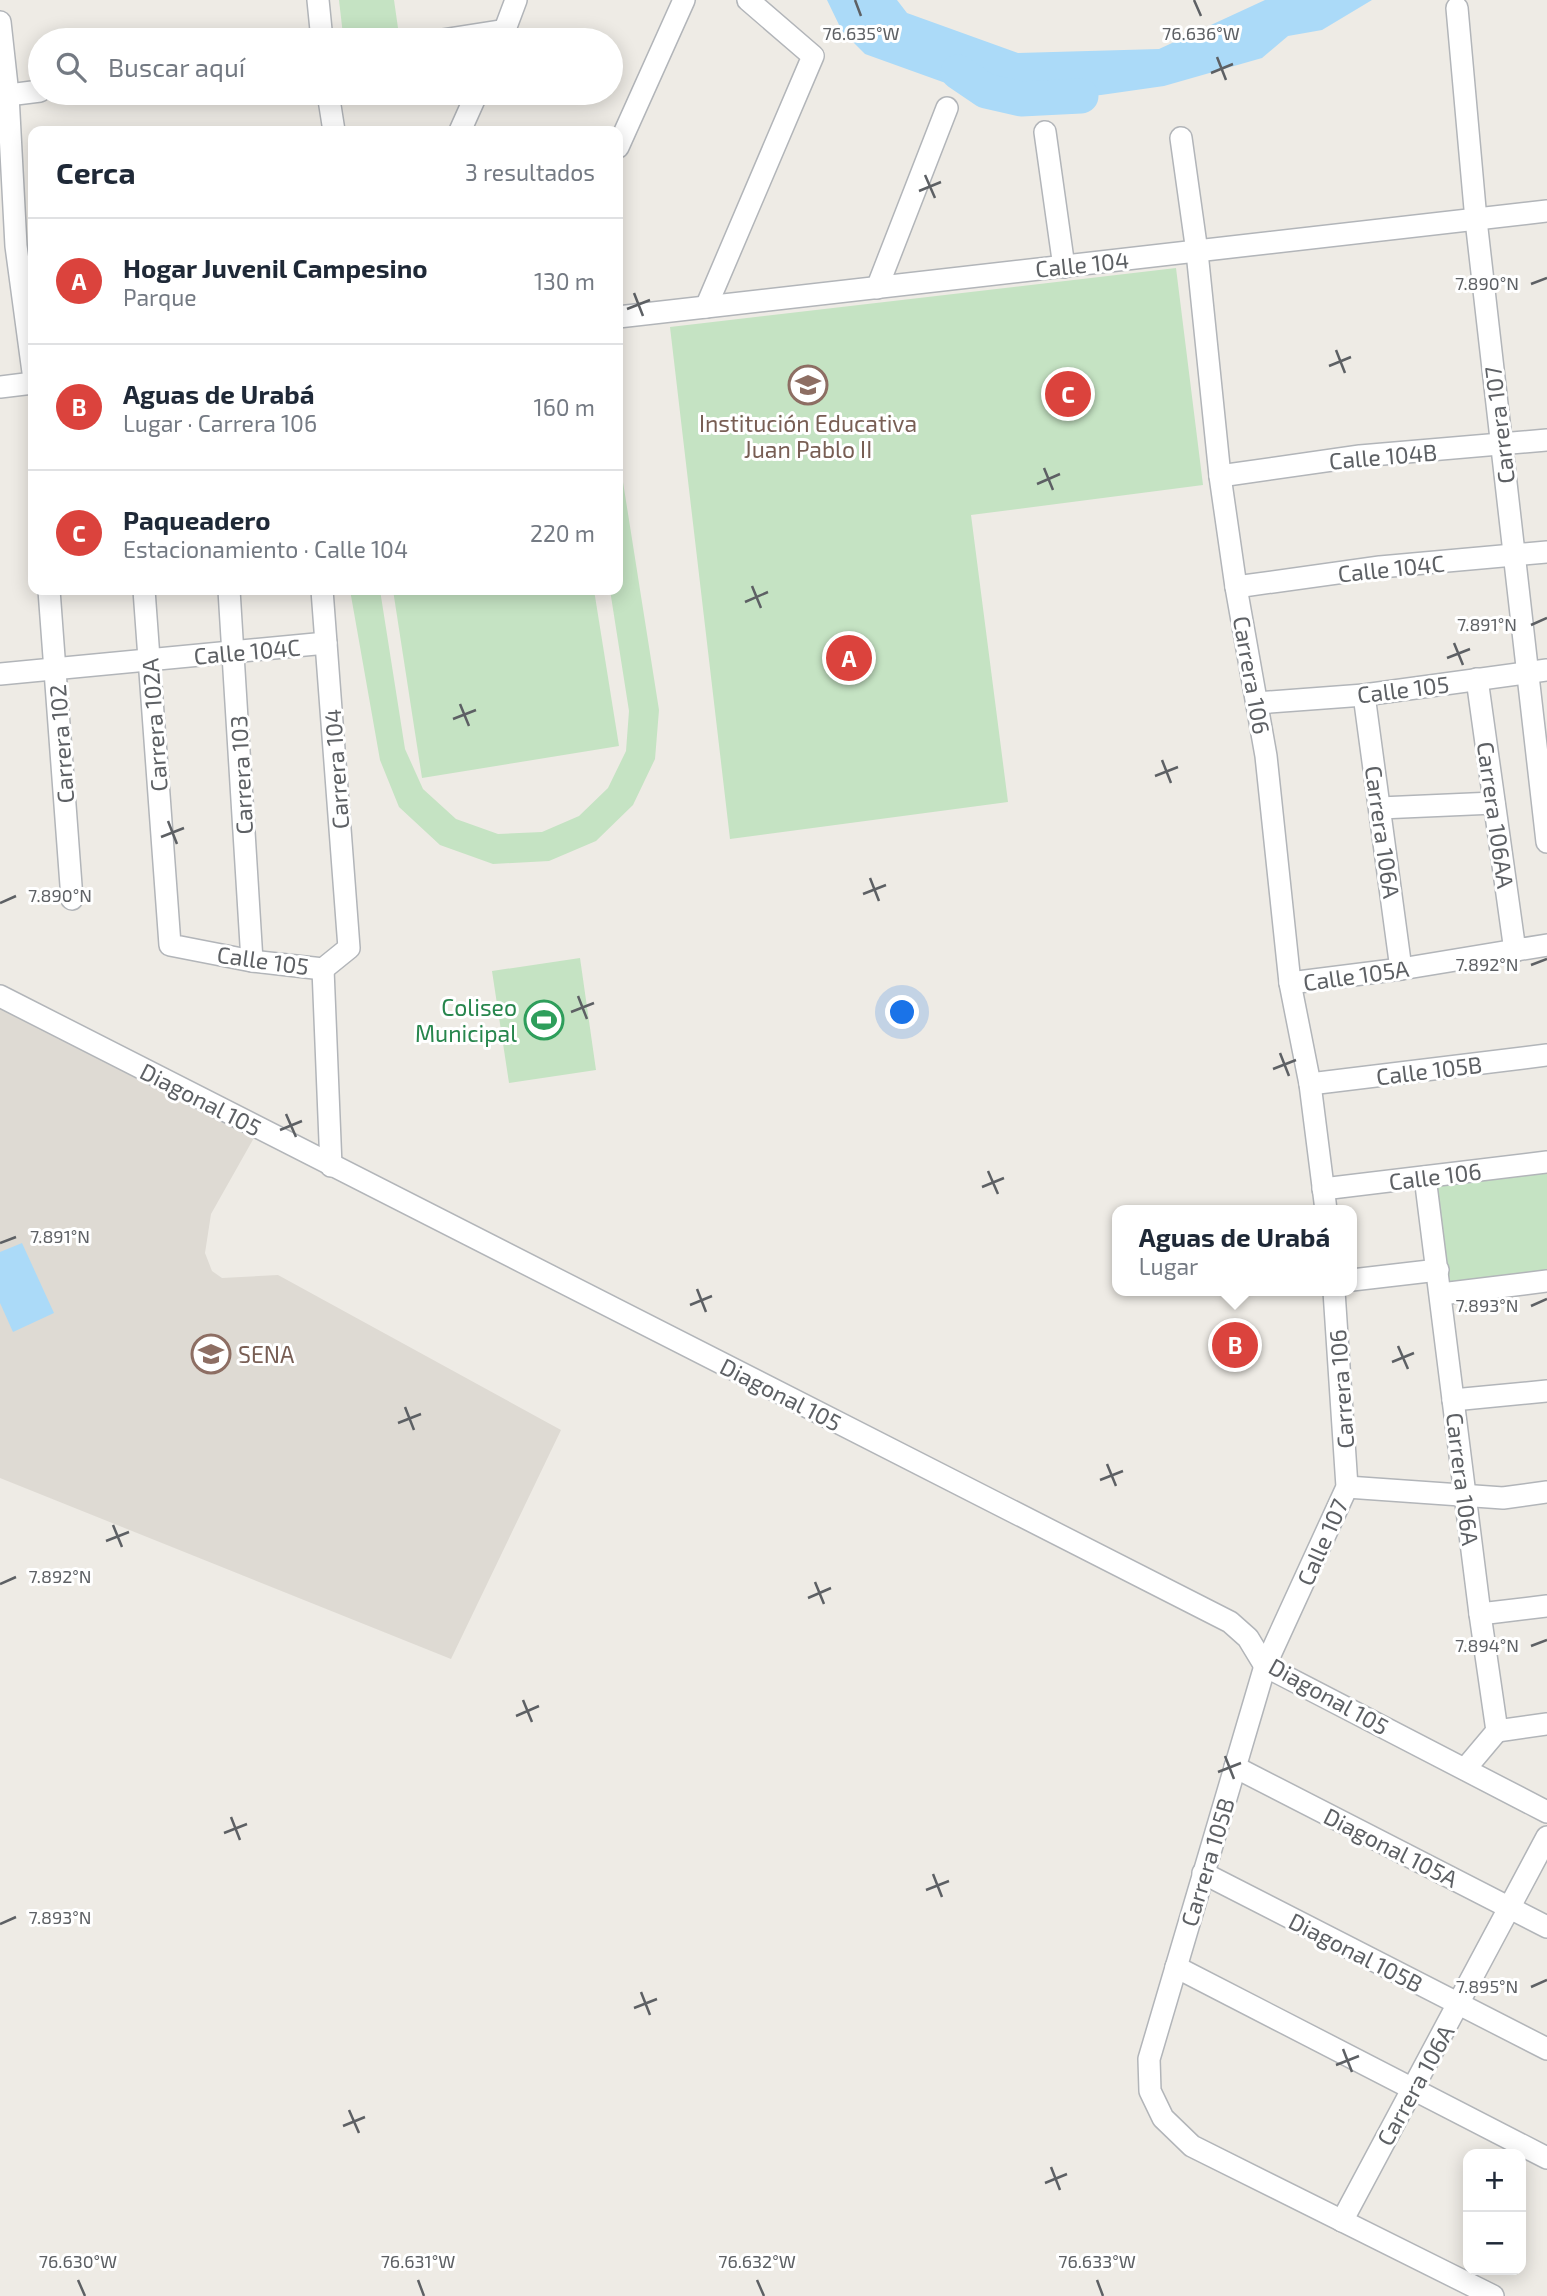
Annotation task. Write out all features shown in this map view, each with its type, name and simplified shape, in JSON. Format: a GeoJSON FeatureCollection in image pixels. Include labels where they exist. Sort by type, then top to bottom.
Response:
{"type":"FeatureCollection","features":[{"type":"Feature","properties":{"kind":"street"},"geometry":{"type":"LineString","coordinates":[[318,0],[321,28]]}},
{"type":"Feature","properties":{"kind":"street"},"geometry":{"type":"LineString","coordinates":[[506,28],[516,0]]}},
{"type":"Feature","properties":{"kind":"street"},"geometry":{"type":"LineString","coordinates":[[623,136],[684,0]]}},
{"type":"Feature","properties":{"kind":"street"},"geometry":{"type":"LineString","coordinates":[[706,307],[813,56],[748,0]]}},
{"type":"Feature","properties":{"kind":"street","name":"Carrera 107"},"geometry":{"type":"LineString","coordinates":[[1457,8],[1476,220],[1514,556],[1537,672],[1547,842]]}},
{"type":"Feature","properties":{"kind":"street"},"geometry":{"type":"LineString","coordinates":[[0,22],[16,246],[28,335]]}},
{"type":"Feature","properties":{"kind":"street"},"geometry":{"type":"LineString","coordinates":[[4,95],[28,92]]}},
{"type":"Feature","properties":{"kind":"street"},"geometry":{"type":"LineString","coordinates":[[330,105],[333,126]]}},
{"type":"Feature","properties":{"kind":"street"},"geometry":{"type":"LineString","coordinates":[[462,126],[472,105]]}},
{"type":"Feature","properties":{"kind":"street"},"geometry":{"type":"LineString","coordinates":[[877,288],[947,108]]}},
{"type":"Feature","properties":{"kind":"street"},"geometry":{"type":"LineString","coordinates":[[1045,132],[1064,267]]}},
{"type":"Feature","properties":{"kind":"street","name":"Carrera 106"},"geometry":{"type":"LineString","coordinates":[[1181,138],[1197,252],[1220,476],[1236,587],[1266,756],[1290,983],[1310,1084],[1324,1200]]}},
{"type":"Feature","properties":{"kind":"street","name":"Calle 104"},"geometry":{"type":"LineString","coordinates":[[623,316],[1547,211]]}},
{"type":"Feature","properties":{"kind":"street"},"geometry":{"type":"LineString","coordinates":[[0,387],[28,384]]}},
{"type":"Feature","properties":{"kind":"street","name":"Calle 104B"},"geometry":{"type":"LineString","coordinates":[[1220,476],[1360,456],[1502,446],[1547,440]]}},
{"type":"Feature","properties":{"kind":"street","name":"Calle 104C"},"geometry":{"type":"LineString","coordinates":[[1236,587],[1380,567],[1547,552]]}},
{"type":"Feature","properties":{"kind":"street","name":"Carrera 102"},"geometry":{"type":"LineString","coordinates":[[49,595],[72,899]]}},
{"type":"Feature","properties":{"kind":"street","name":"Carrera 102A"},"geometry":{"type":"LineString","coordinates":[[144,595],[170,945]]}},
{"type":"Feature","properties":{"kind":"street","name":"Carrera 103"},"geometry":{"type":"LineString","coordinates":[[229,595],[252,961]]}},
{"type":"Feature","properties":{"kind":"street","name":"Carrera 104"},"geometry":{"type":"LineString","coordinates":[[322,595],[349,948]]}},
{"type":"Feature","properties":{"kind":"street","name":"Calle 104C"},"geometry":{"type":"LineString","coordinates":[[0,674],[326,643]]}},
{"type":"Feature","properties":{"kind":"street","name":"Calle 105"},"geometry":{"type":"LineString","coordinates":[[1257,703],[1364,695],[1537,672]]}},
{"type":"Feature","properties":{"kind":"street","name":"Carrera 106AA"},"geometry":{"type":"LineString","coordinates":[[1478,679],[1515,951]]}},
{"type":"Feature","properties":{"kind":"street","name":"Carrera 106A"},"geometry":{"type":"LineString","coordinates":[[1364,695],[1401,969]]}},
{"type":"Feature","properties":{"kind":"street"},"geometry":{"type":"LineString","coordinates":[[1380,808],[1494,803]]}},
{"type":"Feature","properties":{"kind":"street","name":"Calle 105"},"geometry":{"type":"LineString","coordinates":[[170,945],[252,961],[323,969],[349,948]]}},
{"type":"Feature","properties":{"kind":"street","name":"Calle 105A"},"geometry":{"type":"LineString","coordinates":[[1290,983],[1401,969],[1547,945]]}},
{"type":"Feature","properties":{"kind":"street"},"geometry":{"type":"LineString","coordinates":[[323,969],[331,1166]]}},
{"type":"Feature","properties":{"kind":"street","name":"Diagonal 105"},"geometry":{"type":"LineString","coordinates":[[0,996],[1230,1622],[1248,1638],[1265,1666],[1547,1812]]}},
{"type":"Feature","properties":{"kind":"street","name":"Calle 105B"},"geometry":{"type":"LineString","coordinates":[[1310,1084],[1547,1055]]}},
{"type":"Feature","properties":{"kind":"street","name":"Calle 106"},"geometry":{"type":"LineString","coordinates":[[1324,1200],[1425,1177],[1547,1162]]}},
{"type":"Feature","properties":{"kind":"street","name":"Carrera 106A"},"geometry":{"type":"LineString","coordinates":[[1425,1177],[1497,1731]]}},
{"type":"Feature","properties":{"kind":"street"},"geometry":{"type":"LineString","coordinates":[[1357,1279],[1438,1270]]}},
{"type":"Feature","properties":{"kind":"street"},"geometry":{"type":"LineString","coordinates":[[1441,1294],[1547,1281]]}},
{"type":"Feature","properties":{"kind":"street","name":"Carrera 106"},"geometry":{"type":"LineString","coordinates":[[1334,1296],[1347,1486]]}},
{"type":"Feature","properties":{"kind":"street"},"geometry":{"type":"LineString","coordinates":[[1453,1400],[1547,1391]]}},
{"type":"Feature","properties":{"kind":"street","name":"Calle 107"},"geometry":{"type":"LineString","coordinates":[[1265,1666],[1347,1486],[1503,1498],[1547,1492]]}},
{"type":"Feature","properties":{"kind":"street"},"geometry":{"type":"LineString","coordinates":[[1480,1614],[1547,1606]]}},
{"type":"Feature","properties":{"kind":"street","name":"Carrera 105B"},"geometry":{"type":"LineString","coordinates":[[1265,1666],[1149,2059],[1150,2091],[1163,2118],[1192,2146],[1342,2221]]}},
{"type":"Feature","properties":{"kind":"street"},"geometry":{"type":"LineString","coordinates":[[1465,1769],[1497,1731],[1547,1724]]}},
{"type":"Feature","properties":{"kind":"street","name":"Diagonal 105A"},"geometry":{"type":"LineString","coordinates":[[1235,1767],[1547,1927]]}},
{"type":"Feature","properties":{"kind":"street","name":"Carrera 106A"},"geometry":{"type":"LineString","coordinates":[[1342,2221],[1547,1837]]}},
{"type":"Feature","properties":{"kind":"street","name":"Diagonal 105B"},"geometry":{"type":"LineString","coordinates":[[1203,1873],[1547,2049]]}},
{"type":"Feature","properties":{"kind":"street"},"geometry":{"type":"LineString","coordinates":[[1176,1967],[1547,2158]]}},
{"type":"Feature","properties":{"kind":"street"},"geometry":{"type":"LineString","coordinates":[[1342,2221],[1493,2296]]}},
{"type":"Feature","properties":{"kind":"shaded area","name":"SENA"},"geometry":{"type":"Polygon","coordinates":[[[0,1004],[255,1136],[211,1214],[205,1253],[212,1271],[222,1278],[278,1275],[561,1430],[451,1659],[0,1478],[0,1004]]]}},
{"type":"Feature","properties":{"kind":"green space"},"geometry":{"type":"Polygon","coordinates":[[[339,0],[394,0],[398,28],[342,28],[339,0]]]}},
{"type":"Feature","properties":{"kind":"green space"},"geometry":{"type":"Polygon","coordinates":[[[1176,268],[1203,485],[971,515],[1008,802],[730,839],[670,327],[1176,268]]]}},
{"type":"Feature","properties":{"kind":"green space"},"geometry":{"type":"Polygon","coordinates":[[[623,482],[659,710],[655,759],[633,805],[596,841],[549,861],[493,864],[440,845],[399,807],[380,760],[351,595],[381,595],[405,749],[423,789],[456,819],[498,834],[542,832],[579,816],[608,788],[626,751],[629,711],[611,595],[623,595],[623,482]]]}},
{"type":"Feature","properties":{"kind":"green space"},"geometry":{"type":"Polygon","coordinates":[[[394,595],[595,595],[619,746],[422,778],[394,595]]]}},
{"type":"Feature","properties":{"kind":"green space","name":"Coliseo Municipal"},"geometry":{"type":"Polygon","coordinates":[[[580,958],[596,1070],[509,1083],[492,971],[580,958]]]}},
{"type":"Feature","properties":{"kind":"green space"},"geometry":{"type":"Polygon","coordinates":[[[1547,1171],[1547,1271],[1447,1285],[1434,1186],[1547,1171]]]}},
{"type":"Feature","properties":{"kind":"water"},"geometry":{"type":"Polygon","coordinates":[[[827,0],[897,0],[907,13],[1018,53],[1159,49],[1265,0],[1372,0],[1322,30],[1288,36],[1262,58],[1164,86],[1044,100],[965,90],[865,54],[842,31],[827,0]]]}},
{"type":"Feature","properties":{"kind":"water"},"geometry":{"type":"Polygon","coordinates":[[[22,1243],[54,1313],[13,1332],[0,1303],[0,1252],[22,1243]]]}},
{"type":"Feature","properties":{"kind":"waterway"},"geometry":{"type":"LineString","coordinates":[[958,72],[986,91],[1021,99],[1081,96]]}},
{"type":"Feature","properties":{"kind":"place","name":"Institución Educativa Juan Pablo II"},"geometry":{"type":"Point","coordinates":[808,385]}},
{"type":"Feature","properties":{"kind":"place","name":"Paqueadero"},"geometry":{"type":"Point","coordinates":[1068,394]}},
{"type":"Feature","properties":{"kind":"place","name":"Hogar Juvenil Campesino"},"geometry":{"type":"Point","coordinates":[849,658]}},
{"type":"Feature","properties":{"kind":"place","name":"Coliseo Municipal"},"geometry":{"type":"Point","coordinates":[544,1020]}},
{"type":"Feature","properties":{"kind":"place","name":"Aguas de Urabá"},"geometry":{"type":"Point","coordinates":[1235,1345]}},
{"type":"Feature","properties":{"kind":"place","name":"SENA"},"geometry":{"type":"Point","coordinates":[211,1354]}}]}
